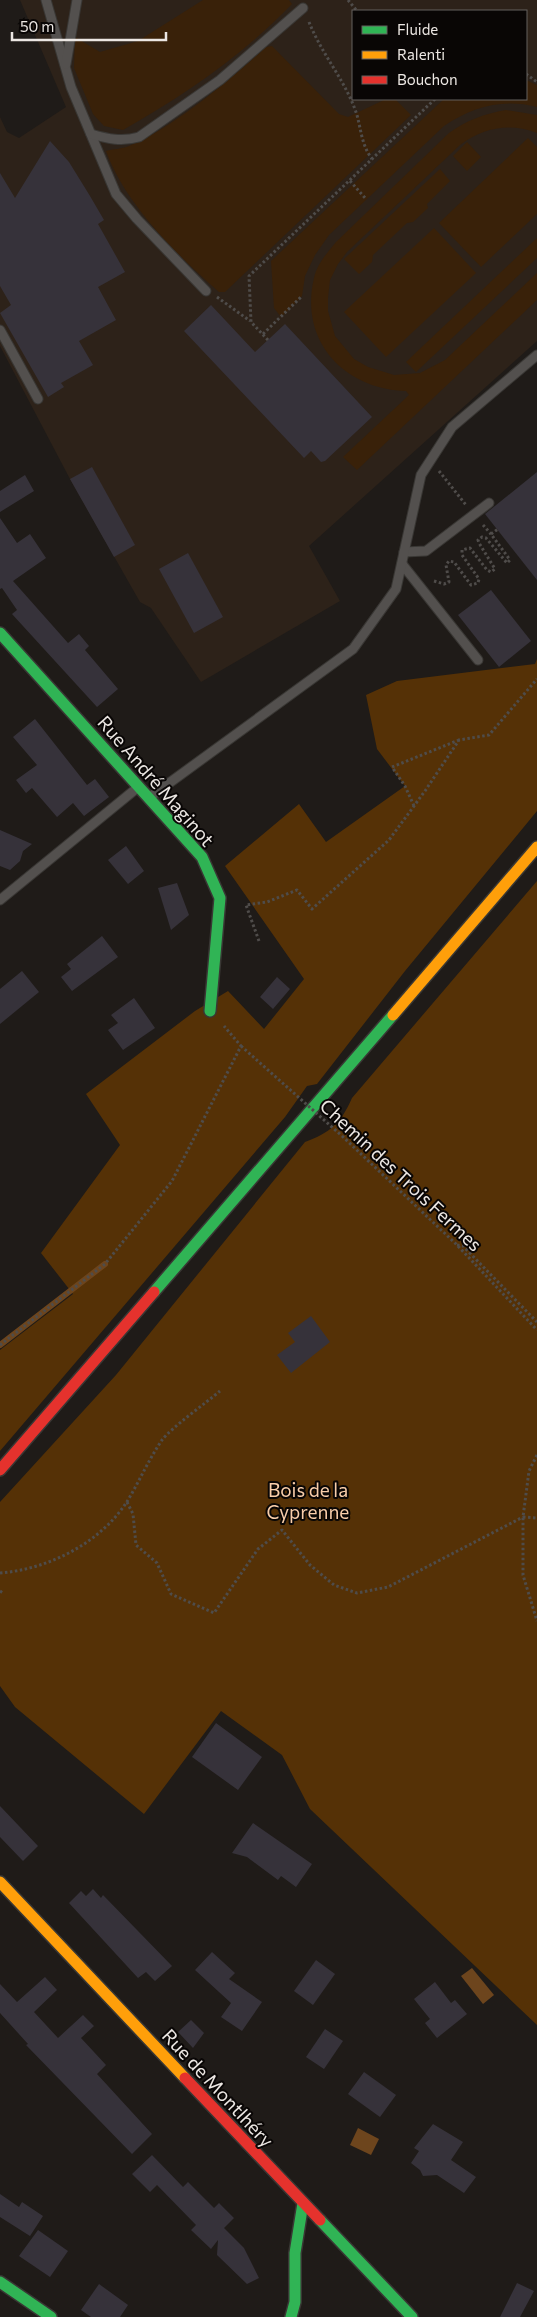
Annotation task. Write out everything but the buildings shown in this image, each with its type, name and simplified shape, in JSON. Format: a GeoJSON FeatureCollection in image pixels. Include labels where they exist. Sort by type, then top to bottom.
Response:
{"type":"FeatureCollection","features":[{"type":"Feature","properties":{"kind":"main road","name":"Rue André Maginot"},"geometry":{"type":"LineString","coordinates":[[0,633],[140,786],[202,857],[220,898],[210,1011]]}},
{"type":"Feature","properties":{"kind":"main road"},"geometry":{"type":"LineString","coordinates":[[1,1470],[537,847]]}},
{"type":"Feature","properties":{"kind":"main road","name":"Rue de Montlhéry"},"geometry":{"type":"LineString","coordinates":[[0,1882],[412,2317]]}},
{"type":"Feature","properties":{"kind":"main road"},"geometry":{"type":"LineString","coordinates":[[291,2317],[295,2302],[295,2253],[303,2203]]}},
{"type":"Feature","properties":{"kind":"main road"},"geometry":{"type":"LineString","coordinates":[[0,2282],[51,2317]]}},
{"type":"Feature","properties":{"kind":"lane"},"geometry":{"type":"LineString","coordinates":[[46,0],[71,87],[116,194],[137,219],[206,291]]}},
{"type":"Feature","properties":{"kind":"lane"},"geometry":{"type":"LineString","coordinates":[[65,67],[76,0]]}},
{"type":"Feature","properties":{"kind":"lane"},"geometry":{"type":"LineString","coordinates":[[91,134],[109,139],[127,140],[139,136],[220,80],[303,8]]}},
{"type":"Feature","properties":{"kind":"lane"},"geometry":{"type":"LineString","coordinates":[[0,330],[38,399]]}},
{"type":"Feature","properties":{"kind":"lane"},"geometry":{"type":"LineString","coordinates":[[150,798],[353,649],[396,589],[421,475],[452,427],[537,355]]}},
{"type":"Feature","properties":{"kind":"lane"},"geometry":{"type":"LineString","coordinates":[[404,552],[426,551],[489,503]]}},
{"type":"Feature","properties":{"kind":"lane"},"geometry":{"type":"LineString","coordinates":[[402,564],[478,660]]}},
{"type":"Feature","properties":{"kind":"lane"},"geometry":{"type":"LineString","coordinates":[[0,900],[140,786]]}},
{"type":"Feature","properties":{"kind":"path"},"geometry":{"type":"LineString","coordinates":[[348,0],[356,10]]}},
{"type":"Feature","properties":{"kind":"path"},"geometry":{"type":"LineString","coordinates":[[303,8],[321,48],[345,86],[356,115],[366,151],[372,159]]}},
{"type":"Feature","properties":{"kind":"path"},"geometry":{"type":"LineString","coordinates":[[251,322],[249,276],[434,100]]}},
{"type":"Feature","properties":{"kind":"path"},"geometry":{"type":"LineString","coordinates":[[350,181],[366,199]]}},
{"type":"Feature","properties":{"kind":"path"},"geometry":{"type":"LineString","coordinates":[[206,291],[251,322],[268,340]]}},
{"type":"Feature","properties":{"kind":"path"},"geometry":{"type":"LineString","coordinates":[[263,334],[302,296]]}},
{"type":"Feature","properties":{"kind":"path"},"geometry":{"type":"LineString","coordinates":[[431,460],[474,515]]}},
{"type":"Feature","properties":{"kind":"path"},"geometry":{"type":"LineString","coordinates":[[416,582],[431,580],[444,584],[449,582],[446,566],[449,561],[454,562],[471,585],[475,586],[478,579],[462,555],[462,550],[470,548],[487,570],[492,572],[495,569],[494,565],[478,540],[482,537],[486,538],[506,563],[510,560],[509,557],[491,534],[498,529]]}},
{"type":"Feature","properties":{"kind":"path"},"geometry":{"type":"LineString","coordinates":[[414,806],[405,786],[392,768],[459,740],[489,735],[537,679]]}},
{"type":"Feature","properties":{"kind":"path"},"geometry":{"type":"LineString","coordinates":[[259,942],[246,905],[267,902],[297,890],[312,909],[389,840],[459,740]]}},
{"type":"Feature","properties":{"kind":"path","name":"Chemin des Trois Fermes"},"geometry":{"type":"LineString","coordinates":[[0,1345],[105,1264],[172,1181],[241,1046],[342,1136],[456,1244],[537,1330]]}},
{"type":"Feature","properties":{"kind":"path"},"geometry":{"type":"LineString","coordinates":[[456,1244],[463,1246],[537,1322]]}},
{"type":"Feature","properties":{"kind":"path"},"geometry":{"type":"LineString","coordinates":[[0,1573],[19,1572],[65,1556],[103,1530],[127,1502],[163,1438],[220,1391]]}},
{"type":"Feature","properties":{"kind":"path"},"geometry":{"type":"LineString","coordinates":[[537,1454],[529,1472],[523,1517],[523,1575],[537,1622]]}},
{"type":"Feature","properties":{"kind":"path"},"geometry":{"type":"LineString","coordinates":[[127,1502],[133,1514],[136,1545],[157,1564],[171,1594],[214,1613],[258,1550],[282,1530],[310,1565],[334,1585],[357,1593],[388,1587],[523,1517],[537,1518]]}},
{"type":"Feature","properties":{"kind":"shaded area"},"geometry":{"type":"Polygon","coordinates":[[[20,0],[537,0],[537,341],[309,546],[340,601],[201,682],[151,608],[140,602],[70,479],[0,346],[0,117],[7,132],[19,138],[66,107],[20,0]]]}},
{"type":"Feature","properties":{"kind":"shaded area"},"geometry":{"type":"Polygon","coordinates":[[[203,0],[289,0],[292,4],[233,57],[169,103],[123,130],[104,126],[93,114],[74,68],[75,37],[100,52],[138,41],[203,0]]]}},
{"type":"Feature","properties":{"kind":"shaded area"},"geometry":{"type":"Polygon","coordinates":[[[272,46],[339,114],[348,117],[384,100],[396,100],[411,115],[225,292],[219,292],[186,262],[154,228],[126,190],[106,151],[129,146],[164,127],[219,88],[266,47],[272,46]]]}},
{"type":"Feature","properties":{"kind":"shaded area"},"geometry":{"type":"Polygon","coordinates":[[[527,80],[537,85],[537,107],[524,104],[488,106],[455,119],[444,126],[329,235],[315,255],[305,276],[302,296],[281,317],[274,308],[271,261],[443,100],[527,100],[527,80]]]}},
{"type":"Feature","properties":{"kind":"shaded area"},"geometry":{"type":"Polygon","coordinates":[[[506,110],[537,115],[537,133],[516,128],[497,128],[478,134],[460,145],[347,252],[330,280],[328,311],[335,336],[354,359],[368,367],[394,375],[420,373],[445,360],[537,273],[537,300],[357,470],[343,457],[409,395],[406,391],[384,388],[363,381],[346,371],[331,357],[320,341],[313,322],[311,301],[317,268],[336,242],[449,133],[462,124],[476,118],[506,110]]]}},
{"type":"Feature","properties":{"kind":"shaded area"},"geometry":{"type":"Polygon","coordinates":[[[528,138],[537,147],[537,214],[481,267],[439,223],[528,138]]]}},
{"type":"Feature","properties":{"kind":"shaded area"},"geometry":{"type":"Polygon","coordinates":[[[467,142],[481,157],[467,171],[453,156],[467,142]]]}},
{"type":"Feature","properties":{"kind":"shaded area"},"geometry":{"type":"Polygon","coordinates":[[[440,169],[450,181],[427,204],[428,208],[413,222],[407,223],[373,255],[372,262],[359,274],[344,259],[440,169]]]}},
{"type":"Feature","properties":{"kind":"shaded area"},"geometry":{"type":"Polygon","coordinates":[[[434,228],[476,273],[386,357],[344,312],[434,228]]]}},
{"type":"Feature","properties":{"kind":"shaded area"},"geometry":{"type":"Polygon","coordinates":[[[537,238],[537,258],[416,372],[406,362],[537,238]]]}},
{"type":"Feature","properties":{"kind":"shaded area"},"geometry":{"type":"Polygon","coordinates":[[[472,1968],[494,1995],[483,2004],[461,1976],[472,1968]]]}},
{"type":"Feature","properties":{"kind":"shaded area"},"geometry":{"type":"Polygon","coordinates":[[[358,2128],[379,2139],[371,2155],[350,2145],[358,2128]]]}},
{"type":"Feature","properties":{"kind":"green space"},"geometry":{"type":"Polygon","coordinates":[[[537,659],[537,811],[405,971],[317,1084],[307,1086],[285,1117],[0,1451],[0,1350],[73,1294],[41,1253],[120,1145],[86,1094],[195,1011],[228,991],[264,1029],[304,979],[225,866],[299,804],[326,842],[405,786],[377,749],[366,695],[397,681],[535,664],[537,659]]]}},
{"type":"Feature","properties":{"kind":"green space","name":"Bois de la Cyprenne"},"geometry":{"type":"Polygon","coordinates":[[[537,881],[537,2025],[310,1809],[282,1755],[221,1711],[144,1814],[15,1707],[0,1686],[0,1502],[116,1375],[305,1142],[328,1131],[339,1121],[352,1098],[537,881]]]}},
{"type":"Feature","properties":{"kind":"waterway"},"geometry":{"type":"LineString","coordinates":[[0,1345],[105,1264]]}},
{"type":"Feature","properties":{"kind":"traffic: fast"},"geometry":{"type":"LineString","coordinates":[[0,633],[202,857],[220,898],[210,1011]]}},
{"type":"Feature","properties":{"kind":"traffic: fast"},"geometry":{"type":"LineString","coordinates":[[154,1292],[393,1015]]}},
{"type":"Feature","properties":{"kind":"traffic: fast"},"geometry":{"type":"LineString","coordinates":[[291,2317],[295,2302],[295,2253],[303,2203]]}},
{"type":"Feature","properties":{"kind":"traffic: fast"},"geometry":{"type":"LineString","coordinates":[[320,2220],[412,2317]]}},
{"type":"Feature","properties":{"kind":"traffic: fast"},"geometry":{"type":"LineString","coordinates":[[0,2282],[51,2317]]}},
{"type":"Feature","properties":{"kind":"traffic: slow"},"geometry":{"type":"LineString","coordinates":[[393,1015],[537,847]]}},
{"type":"Feature","properties":{"kind":"traffic: slow"},"geometry":{"type":"LineString","coordinates":[[0,1882],[185,2078]]}},
{"type":"Feature","properties":{"kind":"traffic: jam"},"geometry":{"type":"LineString","coordinates":[[0,1470],[154,1292]]}},
{"type":"Feature","properties":{"kind":"traffic: jam"},"geometry":{"type":"LineString","coordinates":[[185,2078],[320,2220]]}}]}
